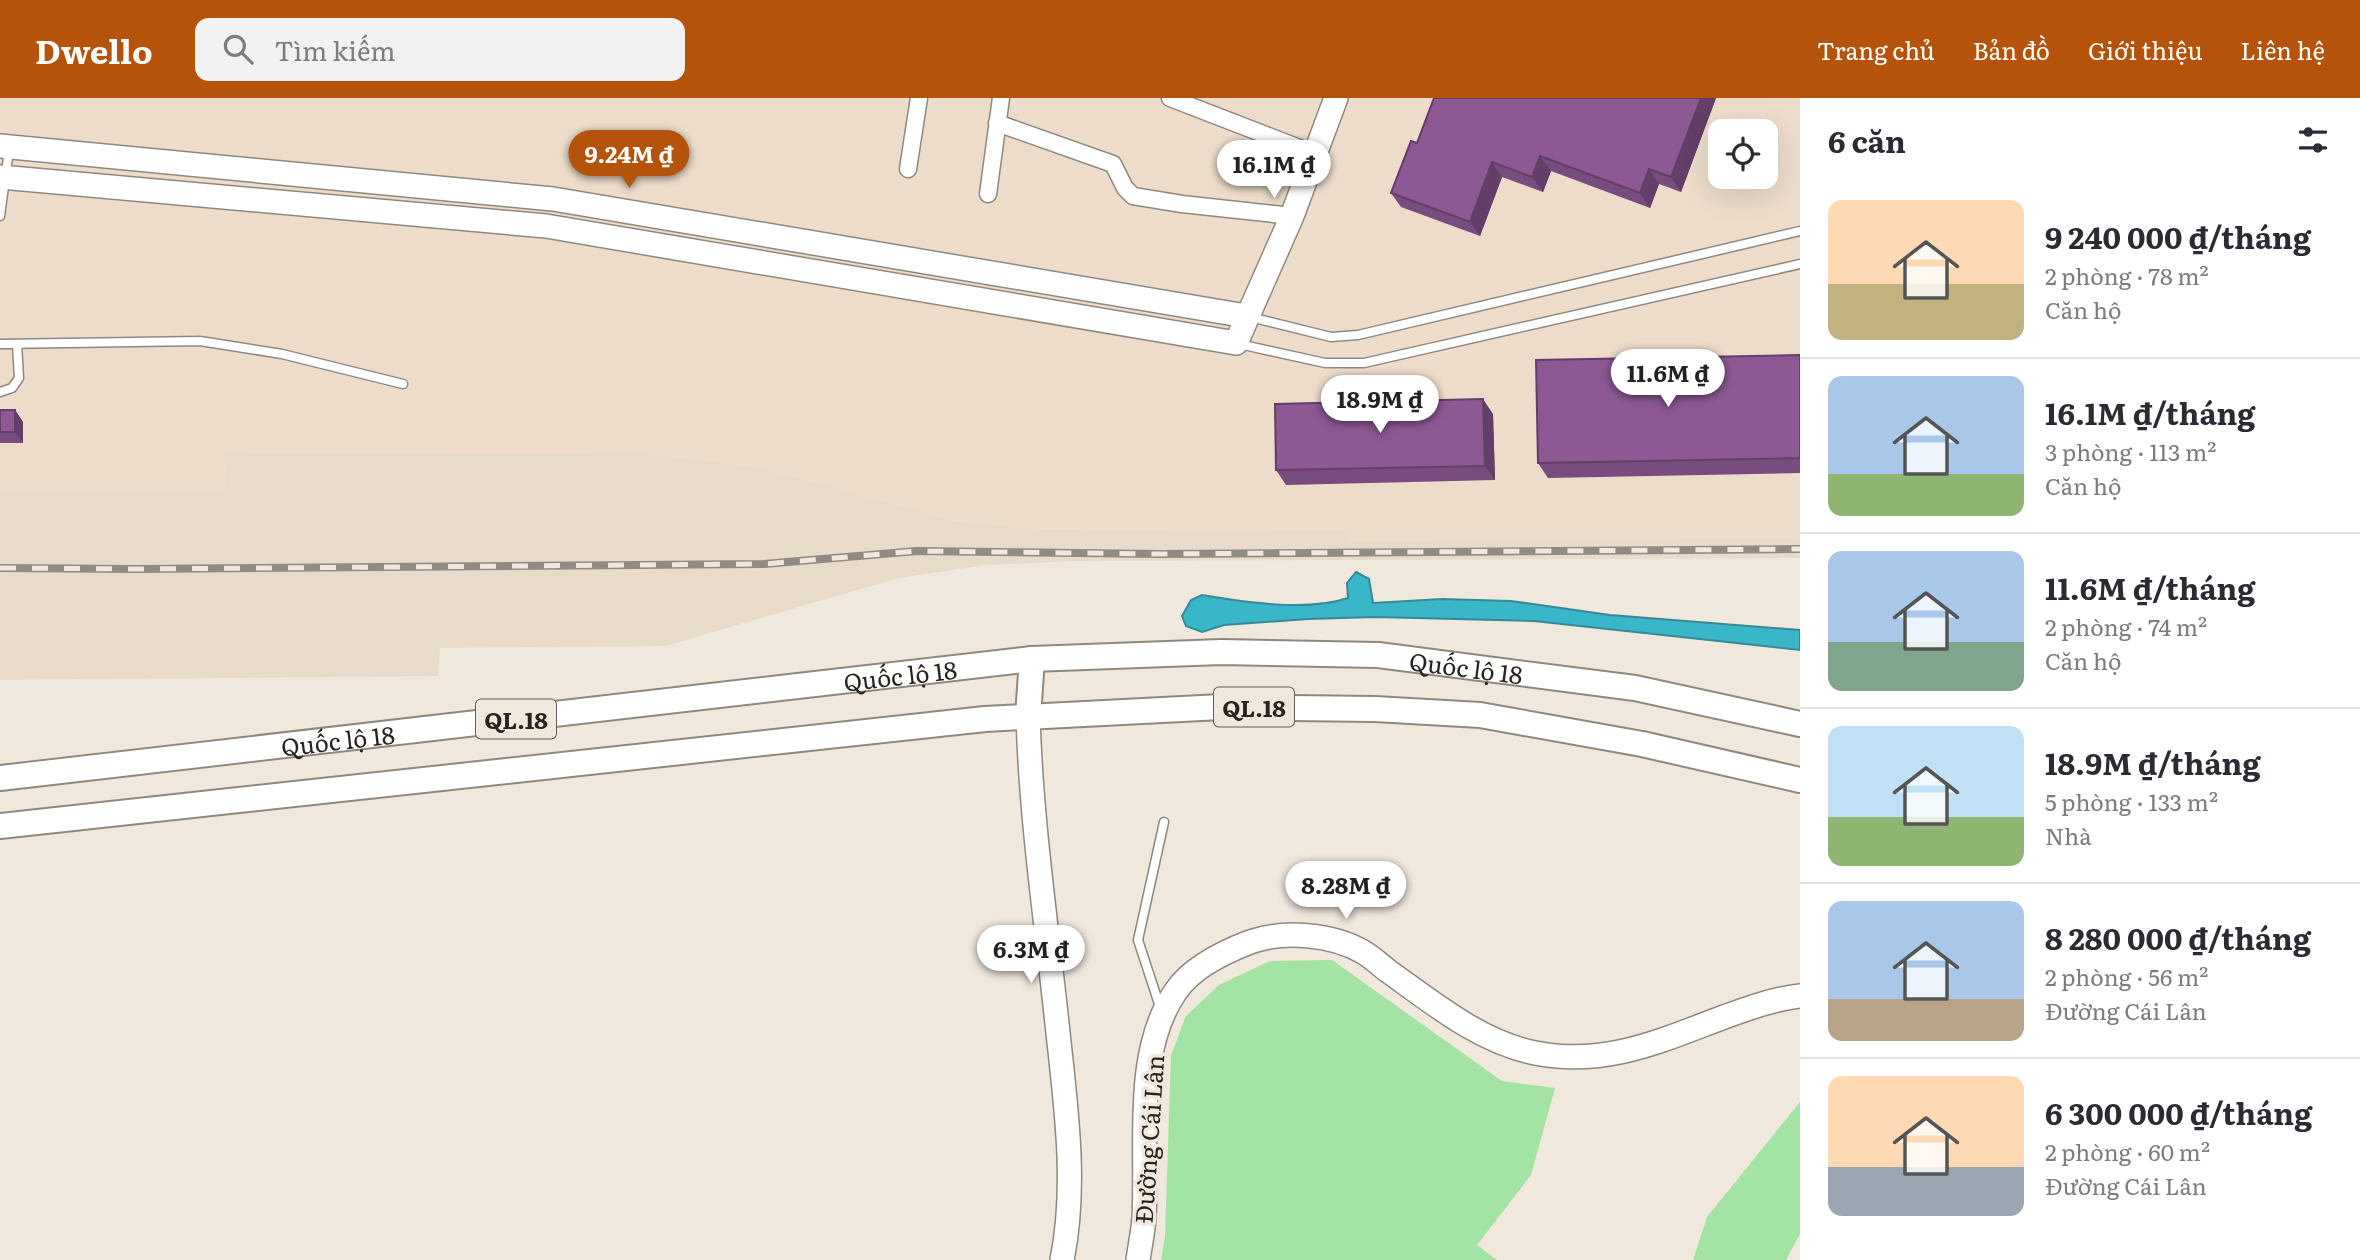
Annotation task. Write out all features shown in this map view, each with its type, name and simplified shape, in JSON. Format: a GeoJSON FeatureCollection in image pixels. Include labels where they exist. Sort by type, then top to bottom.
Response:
{"type":"FeatureCollection","features":[{"type":"Feature","properties":{"kind":"main road"},"geometry":{"type":"LineString","coordinates":[[2,177],[546,226],[1236,343],[1292,216],[1336,98]]}},
{"type":"Feature","properties":{"kind":"main road"},"geometry":{"type":"LineString","coordinates":[[5,147],[553,199],[1246,316]]}},
{"type":"Feature","properties":{"kind":"main road","name":"Quốc lộ 18"},"geometry":{"type":"LineString","coordinates":[[0,778],[1032,659],[1221,652],[1378,655],[1635,688],[1800,724]]}},
{"type":"Feature","properties":{"kind":"main road"},"geometry":{"type":"LineString","coordinates":[[1032,659],[1028,716],[1030,776],[1066,1106],[1069,1163],[1062,1260]]}},
{"type":"Feature","properties":{"kind":"main road","name":"Quốc lộ 18"},"geometry":{"type":"LineString","coordinates":[[0,826],[1028,716],[1222,707],[1375,709],[1480,715],[1642,744],[1800,779]]}},
{"type":"Feature","properties":{"kind":"main road","name":"Đường Cái Lân"},"geometry":{"type":"LineString","coordinates":[[1138,1260],[1144,1220],[1147,1084],[1152,1047],[1162,1016],[1177,989],[1199,969],[1227,950],[1261,938],[1290,935],[1332,939],[1363,952],[1460,1021],[1494,1040],[1534,1053],[1570,1057],[1610,1055],[1641,1048],[1762,1003],[1800,996]]}},
{"type":"Feature","properties":{"kind":"street"},"geometry":{"type":"LineString","coordinates":[[908,169],[919,98]]}},
{"type":"Feature","properties":{"kind":"street"},"geometry":{"type":"LineString","coordinates":[[988,194],[1001,98]]}},
{"type":"Feature","properties":{"kind":"street"},"geometry":{"type":"LineString","coordinates":[[1171,98],[1315,154]]}},
{"type":"Feature","properties":{"kind":"street"},"geometry":{"type":"LineString","coordinates":[[997,123],[1113,164],[1125,188],[1133,196],[1292,216]]}},
{"type":"Feature","properties":{"kind":"lane"},"geometry":{"type":"LineString","coordinates":[[0,216],[5,147]]}},
{"type":"Feature","properties":{"kind":"lane"},"geometry":{"type":"LineString","coordinates":[[1246,316],[1331,337],[1358,335],[1800,231]]}},
{"type":"Feature","properties":{"kind":"lane"},"geometry":{"type":"LineString","coordinates":[[1236,343],[1325,363],[1364,363],[1800,264]]}},
{"type":"Feature","properties":{"kind":"lane"},"geometry":{"type":"LineString","coordinates":[[0,344],[200,341],[282,354],[404,384]]}},
{"type":"Feature","properties":{"kind":"lane"},"geometry":{"type":"LineString","coordinates":[[0,392],[12,388],[19,378],[17,344]]}},
{"type":"Feature","properties":{"kind":"lane"},"geometry":{"type":"LineString","coordinates":[[1162,1016],[1138,940],[1164,822]]}},
{"type":"Feature","properties":{"kind":"shaded area"},"geometry":{"type":"Polygon","coordinates":[[[0,98],[1800,98],[1800,537],[1347,541],[1347,529],[1222,531],[1021,528],[950,520],[893,506],[224,453],[225,492],[0,491],[0,98]]]}},
{"type":"Feature","properties":{"kind":"shaded area"},"geometry":{"type":"Polygon","coordinates":[[[224,453],[655,455],[760,468],[950,520],[1021,528],[1222,531],[1347,529],[1348,541],[1800,537],[1800,558],[1074,561],[986,565],[898,578],[665,646],[440,648],[438,676],[0,680],[0,491],[225,492],[224,453]]]}},
{"type":"Feature","properties":{"kind":"green space"},"geometry":{"type":"Polygon","coordinates":[[[1332,960],[1502,1081],[1555,1088],[1531,1175],[1477,1245],[1497,1260],[1161,1260],[1165,1237],[1171,1055],[1186,1016],[1219,985],[1270,961],[1332,960]]]}},
{"type":"Feature","properties":{"kind":"green space"},"geometry":{"type":"Polygon","coordinates":[[[1800,1102],[1800,1234],[1786,1260],[1693,1260],[1707,1217],[1800,1102]]]}},
{"type":"Feature","properties":{"kind":"water"},"geometry":{"type":"Polygon","coordinates":[[[1356,572],[1369,579],[1373,603],[1442,599],[1511,601],[1610,615],[1800,630],[1800,650],[1534,621],[1375,617],[1308,619],[1224,625],[1202,632],[1186,626],[1182,616],[1191,600],[1202,595],[1295,605],[1348,598],[1347,583],[1356,572]]]}},
{"type":"Feature","properties":{"kind":"building"},"geometry":{"type":"Polygon","coordinates":[[[1434,98],[1701,98],[1671,177],[1649,169],[1640,193],[1540,156],[1532,177],[1492,162],[1470,222],[1391,193],[1411,141],[1417,143],[1434,98]]]}},
{"type":"Feature","properties":{"kind":"building"},"geometry":{"type":"Polygon","coordinates":[[[1800,355],[1800,458],[1538,463],[1536,360],[1800,355]]]}},
{"type":"Feature","properties":{"kind":"building"},"geometry":{"type":"Polygon","coordinates":[[[1483,399],[1485,466],[1276,470],[1275,404],[1483,399]]]}},
{"type":"Feature","properties":{"kind":"building"},"geometry":{"type":"Polygon","coordinates":[[[0,410],[15,410],[15,432],[0,432],[0,410]]]}},
{"type":"Feature","properties":{"kind":"railway"},"geometry":{"type":"LineString","coordinates":[[0,568],[764,564],[917,551],[1161,554],[1800,549]]}}]}
